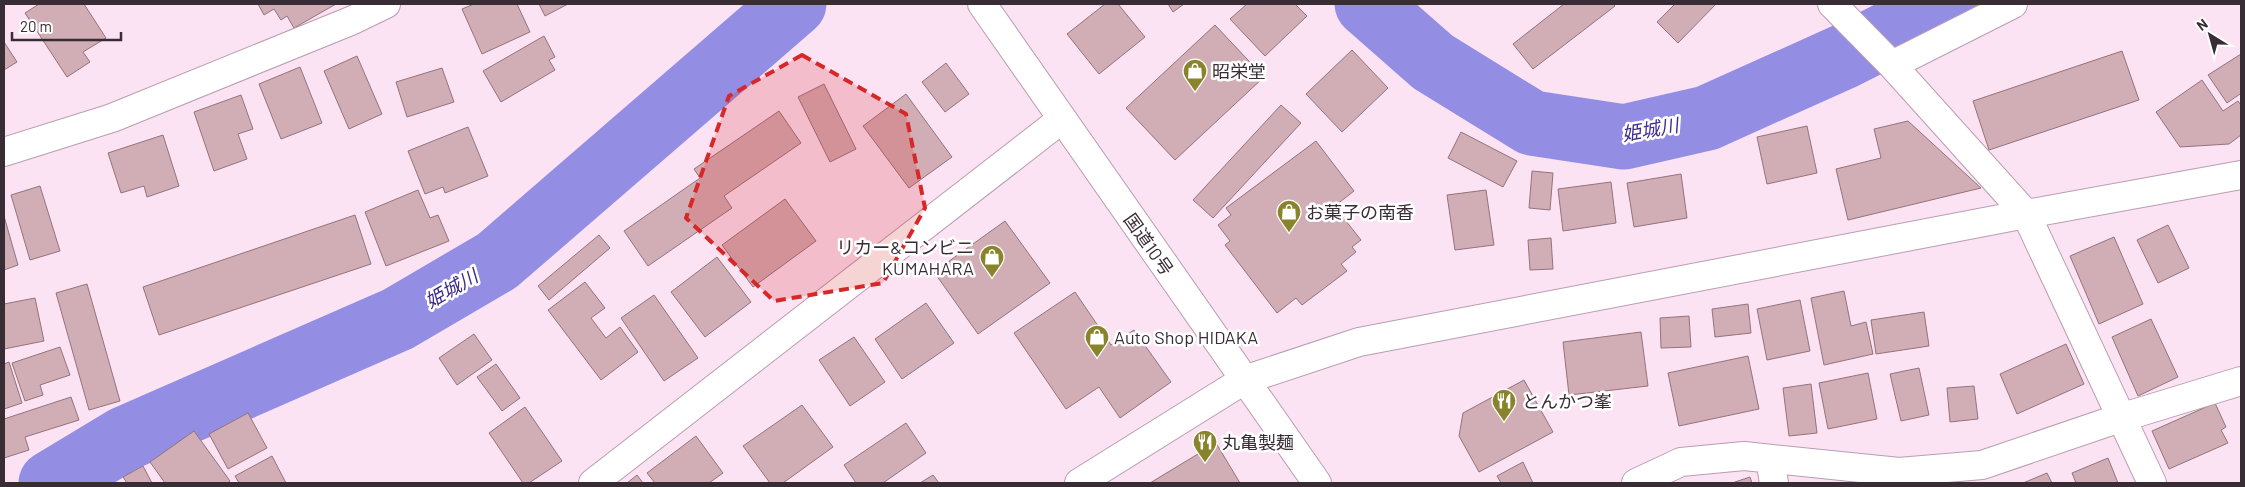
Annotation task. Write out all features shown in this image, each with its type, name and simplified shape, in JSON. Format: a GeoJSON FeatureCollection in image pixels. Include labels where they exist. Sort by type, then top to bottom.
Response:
{"type":"FeatureCollection","features":[{"type":"Feature","properties":{"kind":"main road"},"geometry":{"type":"LineString","coordinates":[[4,152],[112,118],[353,20],[386,4]]}},
{"type":"Feature","properties":{"kind":"main road","name":"国道10号"},"geometry":{"type":"LineString","coordinates":[[982,4],[1316,483]]}},
{"type":"Feature","properties":{"kind":"main road"},"geometry":{"type":"LineString","coordinates":[[1889,62],[2013,4]]}},
{"type":"Feature","properties":{"kind":"main road"},"geometry":{"type":"LineString","coordinates":[[1838,10],[1889,62],[2026,214],[2152,483]]}},
{"type":"Feature","properties":{"kind":"main road"},"geometry":{"type":"LineString","coordinates":[[593,483],[1062,118]]}},
{"type":"Feature","properties":{"kind":"main road"},"geometry":{"type":"LineString","coordinates":[[1079,483],[1244,380],[1359,342],[2026,214],[2241,175]]}},
{"type":"Feature","properties":{"kind":"main road"},"geometry":{"type":"LineString","coordinates":[[1636,483],[1681,462],[1744,456],[1772,471],[1899,472],[1982,465],[2120,418],[2241,380]]}},
{"type":"Feature","properties":{"kind":"highlighted area"},"geometry":{"type":"Polygon","coordinates":[[[802,55],[906,114],[925,208],[883,283],[774,301],[686,218],[729,96],[802,55]]]}},
{"type":"Feature","properties":{"kind":"building"},"geometry":{"type":"Polygon","coordinates":[[[39,4],[84,4],[106,38],[83,52],[90,62],[67,77],[25,13],[39,4]]]}},
{"type":"Feature","properties":{"kind":"building"},"geometry":{"type":"Polygon","coordinates":[[[258,4],[336,4],[294,28],[287,16],[281,20],[274,9],[264,15],[258,4]]]}},
{"type":"Feature","properties":{"kind":"building"},"geometry":{"type":"Polygon","coordinates":[[[474,4],[517,4],[530,32],[482,54],[462,9],[474,4]]]}},
{"type":"Feature","properties":{"kind":"building"},"geometry":{"type":"Polygon","coordinates":[[[539,4],[568,4],[545,16],[539,4]]]}},
{"type":"Feature","properties":{"kind":"building"},"geometry":{"type":"Polygon","coordinates":[[[1105,4],[1118,4],[1145,37],[1099,74],[1067,34],[1105,4]]]}},
{"type":"Feature","properties":{"kind":"building"},"geometry":{"type":"Polygon","coordinates":[[[1168,4],[1184,4],[1173,12],[1168,4]]]}},
{"type":"Feature","properties":{"kind":"building"},"geometry":{"type":"Polygon","coordinates":[[[1247,4],[1295,4],[1307,16],[1265,56],[1230,19],[1247,4]]]}},
{"type":"Feature","properties":{"kind":"building"},"geometry":{"type":"Polygon","coordinates":[[[1564,4],[1613,4],[1615,6],[1533,69],[1513,44],[1564,4]]]}},
{"type":"Feature","properties":{"kind":"building"},"geometry":{"type":"Polygon","coordinates":[[[1675,4],[1716,4],[1678,43],[1657,22],[1675,4]]]}},
{"type":"Feature","properties":{"kind":"building","name":"昭栄堂"},"geometry":{"type":"Polygon","coordinates":[[[1215,25],[1264,77],[1175,160],[1126,108],[1215,25]]]}},
{"type":"Feature","properties":{"kind":"building"},"geometry":{"type":"Polygon","coordinates":[[[544,36],[555,57],[549,60],[555,70],[501,102],[483,71],[544,36]]]}},
{"type":"Feature","properties":{"kind":"building"},"geometry":{"type":"Polygon","coordinates":[[[4,42],[17,62],[4,70],[4,42]]]}},
{"type":"Feature","properties":{"kind":"building"},"geometry":{"type":"Polygon","coordinates":[[[1352,50],[1388,88],[1342,132],[1306,94],[1352,50]]]}},
{"type":"Feature","properties":{"kind":"building"},"geometry":{"type":"Polygon","coordinates":[[[2122,51],[2139,100],[1989,150],[1973,101],[2122,51]]]}},
{"type":"Feature","properties":{"kind":"building"},"geometry":{"type":"Polygon","coordinates":[[[2241,54],[2241,96],[2240,94],[2227,103],[2208,75],[2241,54]]]}},
{"type":"Feature","properties":{"kind":"building"},"geometry":{"type":"Polygon","coordinates":[[[357,56],[382,114],[349,129],[324,71],[357,56]]]}},
{"type":"Feature","properties":{"kind":"building"},"geometry":{"type":"Polygon","coordinates":[[[946,63],[969,94],[945,112],[922,82],[946,63]]]}},
{"type":"Feature","properties":{"kind":"building"},"geometry":{"type":"Polygon","coordinates":[[[300,67],[322,123],[281,139],[259,84],[300,67]]]}},
{"type":"Feature","properties":{"kind":"building"},"geometry":{"type":"Polygon","coordinates":[[[442,68],[454,102],[407,117],[396,82],[442,68]]]}},
{"type":"Feature","properties":{"kind":"building"},"geometry":{"type":"Polygon","coordinates":[[[2202,80],[2223,111],[2238,101],[2241,105],[2241,135],[2229,144],[2180,147],[2156,112],[2202,80]]]}},
{"type":"Feature","properties":{"kind":"building"},"geometry":{"type":"Polygon","coordinates":[[[824,84],[856,149],[830,162],[798,97],[824,84]]]}},
{"type":"Feature","properties":{"kind":"building"},"geometry":{"type":"Polygon","coordinates":[[[906,94],[952,157],[909,188],[863,126],[906,94]]]}},
{"type":"Feature","properties":{"kind":"building"},"geometry":{"type":"Polygon","coordinates":[[[241,95],[253,129],[238,134],[247,159],[214,171],[194,112],[241,95]]]}},
{"type":"Feature","properties":{"kind":"building"},"geometry":{"type":"Polygon","coordinates":[[[1281,105],[1301,123],[1213,218],[1193,200],[1281,105]]]}},
{"type":"Feature","properties":{"kind":"building"},"geometry":{"type":"Polygon","coordinates":[[[779,111],[801,143],[724,196],[732,208],[648,266],[624,231],[700,178],[694,169],[779,111]]]}},
{"type":"Feature","properties":{"kind":"building"},"geometry":{"type":"Polygon","coordinates":[[[1908,121],[1981,188],[1848,220],[1836,169],[1881,158],[1874,129],[1908,121]]]}},
{"type":"Feature","properties":{"kind":"building"},"geometry":{"type":"Polygon","coordinates":[[[1807,126],[1817,173],[1767,184],[1757,137],[1807,126]]]}},
{"type":"Feature","properties":{"kind":"building"},"geometry":{"type":"Polygon","coordinates":[[[468,127],[488,176],[445,193],[443,187],[425,194],[408,151],[468,127]]]}},
{"type":"Feature","properties":{"kind":"building"},"geometry":{"type":"Polygon","coordinates":[[[1461,132],[1517,161],[1503,187],[1448,158],[1461,132]]]}},
{"type":"Feature","properties":{"kind":"building"},"geometry":{"type":"Polygon","coordinates":[[[163,135],[179,186],[147,197],[144,186],[121,193],[108,153],[163,135]]]}},
{"type":"Feature","properties":{"kind":"building","name":"お菓子の南香"},"geometry":{"type":"Polygon","coordinates":[[[1316,141],[1354,191],[1327,212],[1334,222],[1342,216],[1361,240],[1352,247],[1356,252],[1341,264],[1347,271],[1302,305],[1296,298],[1277,313],[1225,245],[1230,241],[1218,225],[1231,215],[1226,208],[1316,141]]]}},
{"type":"Feature","properties":{"kind":"building"},"geometry":{"type":"Polygon","coordinates":[[[1532,171],[1553,173],[1550,210],[1529,208],[1532,171]]]}},
{"type":"Feature","properties":{"kind":"building"},"geometry":{"type":"Polygon","coordinates":[[[1681,174],[1687,218],[1634,227],[1627,183],[1681,174]]]}},
{"type":"Feature","properties":{"kind":"building"},"geometry":{"type":"Polygon","coordinates":[[[1611,182],[1616,223],[1563,231],[1558,189],[1611,182]]]}},
{"type":"Feature","properties":{"kind":"building"},"geometry":{"type":"Polygon","coordinates":[[[40,186],[60,251],[30,260],[11,195],[40,186]]]}},
{"type":"Feature","properties":{"kind":"building"},"geometry":{"type":"Polygon","coordinates":[[[418,190],[430,218],[438,215],[449,241],[386,266],[365,212],[418,190]]]}},
{"type":"Feature","properties":{"kind":"building"},"geometry":{"type":"Polygon","coordinates":[[[1486,190],[1494,245],[1455,250],[1447,195],[1486,190]]]}},
{"type":"Feature","properties":{"kind":"building"},"geometry":{"type":"Polygon","coordinates":[[[785,199],[816,241],[753,287],[722,245],[785,199]]]}},
{"type":"Feature","properties":{"kind":"building"},"geometry":{"type":"Polygon","coordinates":[[[355,215],[371,264],[159,335],[143,287],[355,215]]]}},
{"type":"Feature","properties":{"kind":"building"},"geometry":{"type":"Polygon","coordinates":[[[4,216],[18,265],[4,270],[4,216]]]}},
{"type":"Feature","properties":{"kind":"building","name":"リカー&コンビニ KUMAHARA"},"geometry":{"type":"Polygon","coordinates":[[[1005,221],[1050,283],[978,334],[934,272],[1005,221]]]}},
{"type":"Feature","properties":{"kind":"building"},"geometry":{"type":"Polygon","coordinates":[[[2168,225],[2189,268],[2158,283],[2137,240],[2168,225]]]}},
{"type":"Feature","properties":{"kind":"building"},"geometry":{"type":"Polygon","coordinates":[[[599,235],[610,248],[549,300],[538,286],[599,235]]]}},
{"type":"Feature","properties":{"kind":"building"},"geometry":{"type":"Polygon","coordinates":[[[2114,237],[2143,304],[2099,324],[2070,256],[2114,237]]]}},
{"type":"Feature","properties":{"kind":"building"},"geometry":{"type":"Polygon","coordinates":[[[1551,238],[1553,269],[1530,270],[1528,240],[1551,238]]]}},
{"type":"Feature","properties":{"kind":"building"},"geometry":{"type":"Polygon","coordinates":[[[717,257],[751,302],[705,337],[671,292],[717,257]]]}},
{"type":"Feature","properties":{"kind":"building"},"geometry":{"type":"Polygon","coordinates":[[[585,282],[605,308],[591,318],[606,338],[620,327],[638,352],[601,380],[548,310],[585,282]]]}},
{"type":"Feature","properties":{"kind":"building"},"geometry":{"type":"Polygon","coordinates":[[[87,284],[120,401],[89,410],[56,293],[87,284]]]}},
{"type":"Feature","properties":{"kind":"building"},"geometry":{"type":"Polygon","coordinates":[[[1844,291],[1851,326],[1866,322],[1873,354],[1824,365],[1811,298],[1844,291]]]}},
{"type":"Feature","properties":{"kind":"building"},"geometry":{"type":"Polygon","coordinates":[[[1075,292],[1111,345],[1134,330],[1171,382],[1120,418],[1099,387],[1066,409],[1014,333],[1075,292]]]}},
{"type":"Feature","properties":{"kind":"building"},"geometry":{"type":"Polygon","coordinates":[[[654,295],[698,358],[664,381],[621,318],[654,295]]]}},
{"type":"Feature","properties":{"kind":"building"},"geometry":{"type":"Polygon","coordinates":[[[35,298],[44,341],[4,349],[4,304],[35,298]]]}},
{"type":"Feature","properties":{"kind":"building"},"geometry":{"type":"Polygon","coordinates":[[[1800,300],[1810,351],[1767,360],[1757,309],[1800,300]]]}},
{"type":"Feature","properties":{"kind":"building"},"geometry":{"type":"Polygon","coordinates":[[[926,303],[954,343],[902,379],[875,339],[926,303]]]}},
{"type":"Feature","properties":{"kind":"building"},"geometry":{"type":"Polygon","coordinates":[[[1748,304],[1751,333],[1715,337],[1712,309],[1748,304]]]}},
{"type":"Feature","properties":{"kind":"building"},"geometry":{"type":"Polygon","coordinates":[[[1924,312],[1929,346],[1876,354],[1871,320],[1924,312]]]}},
{"type":"Feature","properties":{"kind":"building"},"geometry":{"type":"Polygon","coordinates":[[[1689,316],[1691,347],[1661,348],[1660,318],[1689,316]]]}},
{"type":"Feature","properties":{"kind":"building"},"geometry":{"type":"Polygon","coordinates":[[[2151,319],[2178,377],[2138,396],[2112,337],[2151,319]]]}},
{"type":"Feature","properties":{"kind":"building"},"geometry":{"type":"Polygon","coordinates":[[[1641,332],[1648,386],[1569,395],[1563,342],[1641,332]]]}},
{"type":"Feature","properties":{"kind":"building"},"geometry":{"type":"Polygon","coordinates":[[[474,334],[492,360],[457,385],[439,358],[474,334]]]}},
{"type":"Feature","properties":{"kind":"building"},"geometry":{"type":"Polygon","coordinates":[[[854,337],[885,382],[850,406],[819,360],[854,337]]]}},
{"type":"Feature","properties":{"kind":"building"},"geometry":{"type":"Polygon","coordinates":[[[2066,344],[2084,384],[2017,414],[2000,374],[2066,344]]]}},
{"type":"Feature","properties":{"kind":"building"},"geometry":{"type":"Polygon","coordinates":[[[60,347],[70,375],[40,385],[43,395],[25,401],[12,363],[60,347]]]}},
{"type":"Feature","properties":{"kind":"building"},"geometry":{"type":"Polygon","coordinates":[[[1748,356],[1759,409],[1679,426],[1668,373],[1748,356]]]}},
{"type":"Feature","properties":{"kind":"building"},"geometry":{"type":"Polygon","coordinates":[[[9,362],[22,403],[4,409],[4,364],[9,362]]]}},
{"type":"Feature","properties":{"kind":"building"},"geometry":{"type":"Polygon","coordinates":[[[496,364],[520,398],[502,411],[477,377],[496,364]]]}},
{"type":"Feature","properties":{"kind":"building"},"geometry":{"type":"Polygon","coordinates":[[[1919,368],[1929,415],[1901,421],[1890,374],[1919,368]]]}},
{"type":"Feature","properties":{"kind":"building"},"geometry":{"type":"Polygon","coordinates":[[[1868,373],[1877,419],[1828,429],[1819,383],[1868,373]]]}},
{"type":"Feature","properties":{"kind":"building","name":"とんかつ峯"},"geometry":{"type":"Polygon","coordinates":[[[1524,380],[1553,432],[1479,472],[1459,436],[1463,413],[1524,380]]]}},
{"type":"Feature","properties":{"kind":"building"},"geometry":{"type":"Polygon","coordinates":[[[1811,384],[1817,433],[1789,436],[1783,388],[1811,384]]]}},
{"type":"Feature","properties":{"kind":"building"},"geometry":{"type":"Polygon","coordinates":[[[1974,386],[1978,419],[1950,422],[1947,388],[1974,386]]]}},
{"type":"Feature","properties":{"kind":"building"},"geometry":{"type":"Polygon","coordinates":[[[71,397],[79,420],[25,437],[29,450],[4,458],[4,419],[71,397]]]}},
{"type":"Feature","properties":{"kind":"building"},"geometry":{"type":"Polygon","coordinates":[[[2215,403],[2226,427],[2221,430],[2228,443],[2169,469],[2152,431],[2215,403]]]}},
{"type":"Feature","properties":{"kind":"building"},"geometry":{"type":"Polygon","coordinates":[[[802,405],[833,447],[783,483],[770,483],[743,446],[802,405]]]}},
{"type":"Feature","properties":{"kind":"building"},"geometry":{"type":"Polygon","coordinates":[[[525,407],[562,461],[529,483],[523,483],[489,433],[525,407]]]}},
{"type":"Feature","properties":{"kind":"building"},"geometry":{"type":"Polygon","coordinates":[[[248,413],[267,448],[228,469],[209,434],[248,413]]]}},
{"type":"Feature","properties":{"kind":"building"},"geometry":{"type":"Polygon","coordinates":[[[906,423],[926,453],[883,483],[856,483],[844,465],[906,423]]]}},
{"type":"Feature","properties":{"kind":"building"},"geometry":{"type":"Polygon","coordinates":[[[194,431],[230,481],[228,483],[165,483],[150,462],[194,431]]]}},
{"type":"Feature","properties":{"kind":"building"},"geometry":{"type":"Polygon","coordinates":[[[696,436],[723,473],[709,483],[655,483],[647,473],[696,436]]]}},
{"type":"Feature","properties":{"kind":"building","name":"丸亀製麺"},"geometry":{"type":"Polygon","coordinates":[[[1216,443],[1240,483],[1150,483],[1216,443]]]}},
{"type":"Feature","properties":{"kind":"building"},"geometry":{"type":"Polygon","coordinates":[[[272,456],[286,483],[239,483],[235,476],[272,456]]]}},
{"type":"Feature","properties":{"kind":"building"},"geometry":{"type":"Polygon","coordinates":[[[2108,458],[2118,483],[2076,483],[2072,473],[2108,458]]]}},
{"type":"Feature","properties":{"kind":"building"},"geometry":{"type":"Polygon","coordinates":[[[1523,462],[1533,483],[1501,483],[1497,476],[1523,462]]]}},
{"type":"Feature","properties":{"kind":"building"},"geometry":{"type":"Polygon","coordinates":[[[143,466],[152,483],[127,483],[123,477],[143,466]]]}},
{"type":"Feature","properties":{"kind":"building"},"geometry":{"type":"Polygon","coordinates":[[[2047,473],[2052,483],[2023,483],[2047,473]]]}},
{"type":"Feature","properties":{"kind":"building"},"geometry":{"type":"Polygon","coordinates":[[[637,475],[643,483],[627,483],[637,475]]]}},
{"type":"Feature","properties":{"kind":"building"},"geometry":{"type":"Polygon","coordinates":[[[933,475],[939,483],[920,483],[933,475]]]}},
{"type":"Feature","properties":{"kind":"building"},"geometry":{"type":"Polygon","coordinates":[[[1750,477],[1752,483],[1732,483],[1750,477]]]}},
{"type":"Feature","properties":{"kind":"waterway","name":"姫城川"},"geometry":{"type":"LineString","coordinates":[[51,483],[124,439],[398,319],[497,261],[794,4]]}},
{"type":"Feature","properties":{"kind":"waterway","name":"姫城川"},"geometry":{"type":"LineString","coordinates":[[1367,4],[1433,62],[1532,123],[1624,137],[1707,118],[1845,56],[1948,4]]}},
{"type":"Feature","properties":{"kind":"place","name":"昭栄堂"},"geometry":{"type":"Point","coordinates":[1195,92]}},
{"type":"Feature","properties":{"kind":"place","name":"お菓子の南香"},"geometry":{"type":"Point","coordinates":[1289,233]}},
{"type":"Feature","properties":{"kind":"place","name":"リカー&コンビニ KUMAHARA"},"geometry":{"type":"Point","coordinates":[992,278]}},
{"type":"Feature","properties":{"kind":"place","name":"Auto Shop HIDAKA"},"geometry":{"type":"Point","coordinates":[1097,358]}},
{"type":"Feature","properties":{"kind":"place","name":"とんかつ峯"},"geometry":{"type":"Point","coordinates":[1504,422]}},
{"type":"Feature","properties":{"kind":"place","name":"丸亀製麺"},"geometry":{"type":"Point","coordinates":[1205,463]}}]}
